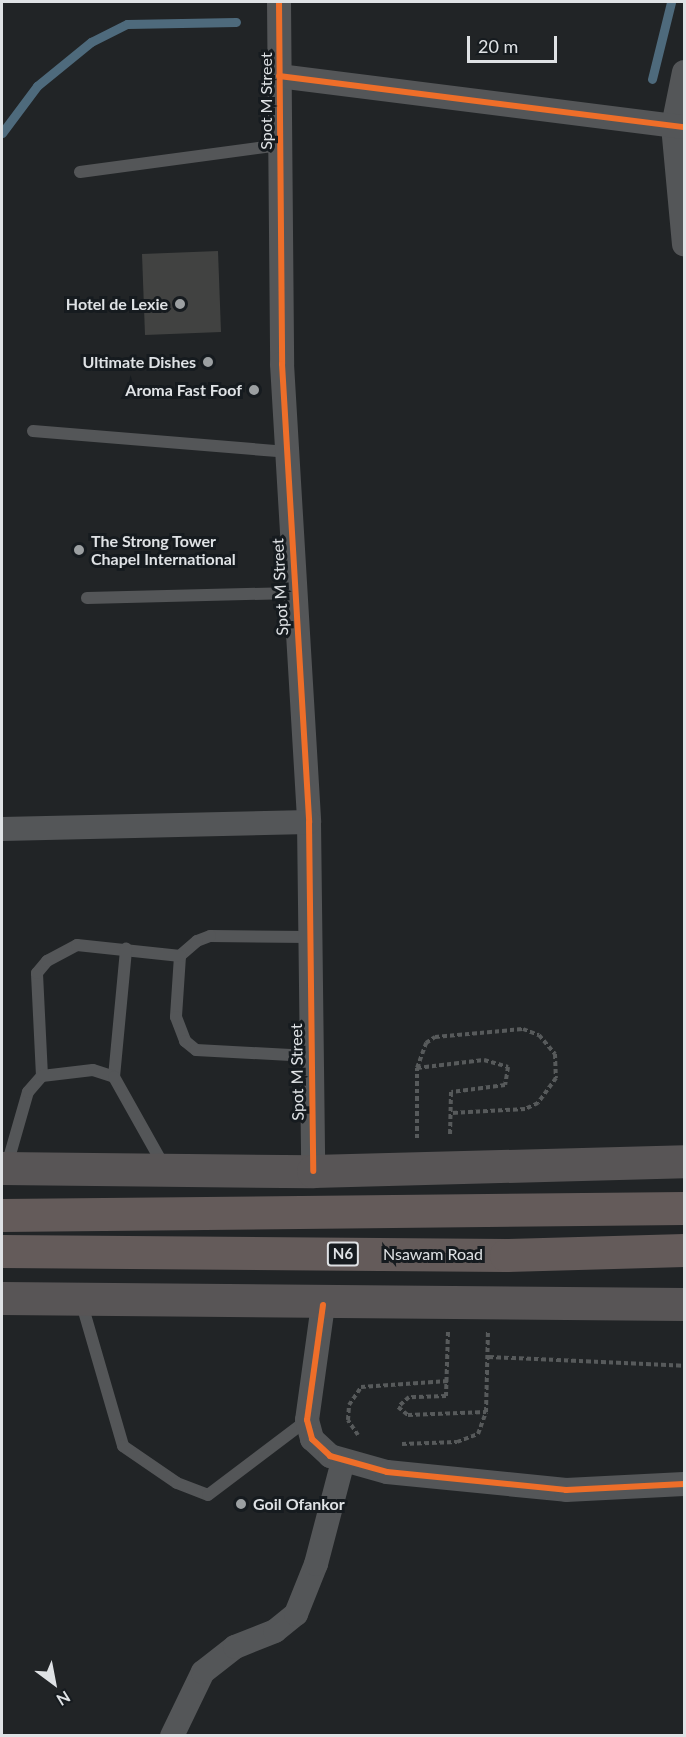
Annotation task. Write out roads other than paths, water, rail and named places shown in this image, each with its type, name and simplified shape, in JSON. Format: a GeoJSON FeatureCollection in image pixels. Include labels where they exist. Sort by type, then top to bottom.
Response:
{"type":"FeatureCollection","features":[{"type":"Feature","properties":{"kind":"highway"},"geometry":{"type":"LineString","coordinates":[[2,1215],[684,1208]]}},
{"type":"Feature","properties":{"kind":"highway","name":"Nsawam Road"},"geometry":{"type":"LineString","coordinates":[[2,1251],[506,1255],[684,1250]]}},
{"type":"Feature","properties":{"kind":"main road"},"geometry":{"type":"LineString","coordinates":[[4,1168],[313,1171],[684,1161]]}},
{"type":"Feature","properties":{"kind":"main road"},"geometry":{"type":"LineString","coordinates":[[2,1298],[486,1307],[684,1304]]}},
{"type":"Feature","properties":{"kind":"street","name":"Spot M Street"},"geometry":{"type":"LineString","coordinates":[[279,2],[287,452],[309,822],[309,1056],[313,1171]]}},
{"type":"Feature","properties":{"kind":"street"},"geometry":{"type":"LineString","coordinates":[[684,72],[679,126],[684,244]]}},
{"type":"Feature","properties":{"kind":"street"},"geometry":{"type":"LineString","coordinates":[[279,76],[679,126]]}},
{"type":"Feature","properties":{"kind":"street"},"geometry":{"type":"LineString","coordinates":[[2,829],[309,822]]}},
{"type":"Feature","properties":{"kind":"street"},"geometry":{"type":"LineString","coordinates":[[323,1305],[307,1420],[320,1450],[343,1461],[387,1472],[566,1490],[684,1484]]}},
{"type":"Feature","properties":{"kind":"street"},"geometry":{"type":"LineString","coordinates":[[172,1736],[203,1672],[235,1647],[275,1631],[296,1614],[316,1564],[343,1461]]}},
{"type":"Feature","properties":{"kind":"lane"},"geometry":{"type":"LineString","coordinates":[[80,172],[280,145]]}},
{"type":"Feature","properties":{"kind":"lane"},"geometry":{"type":"LineString","coordinates":[[33,431],[287,452]]}},
{"type":"Feature","properties":{"kind":"lane"},"geometry":{"type":"LineString","coordinates":[[87,598],[294,593]]}},
{"type":"Feature","properties":{"kind":"lane"},"geometry":{"type":"LineString","coordinates":[[42,1076],[37,973],[77,945],[180,956],[210,936],[309,937]]}},
{"type":"Feature","properties":{"kind":"lane"},"geometry":{"type":"LineString","coordinates":[[126,949],[114,1077],[166,1170]]}},
{"type":"Feature","properties":{"kind":"lane"},"geometry":{"type":"LineString","coordinates":[[180,956],[176,1017],[185,1041],[196,1050],[309,1056]]}},
{"type":"Feature","properties":{"kind":"lane"},"geometry":{"type":"LineString","coordinates":[[4,1168],[28,1092],[42,1076],[93,1070],[114,1077]]}},
{"type":"Feature","properties":{"kind":"lane"},"geometry":{"type":"LineString","coordinates":[[80,1300],[123,1446],[177,1483],[208,1495],[307,1420]]}},
{"type":"Feature","properties":{"kind":"waterway"},"geometry":{"type":"LineString","coordinates":[[652,79],[671,2]]}},
{"type":"Feature","properties":{"kind":"waterway"},"geometry":{"type":"LineString","coordinates":[[2,133],[37,86],[91,42],[127,24],[236,22]]}},
{"type":"Feature","properties":{"kind":"place","name":"Hotel de Lexie"},"geometry":{"type":"Point","coordinates":[180,304]}},
{"type":"Feature","properties":{"kind":"place","name":"Ultimate Dishes"},"geometry":{"type":"Point","coordinates":[208,362]}},
{"type":"Feature","properties":{"kind":"place","name":"Aroma Fast Foof"},"geometry":{"type":"Point","coordinates":[254,390]}},
{"type":"Feature","properties":{"kind":"place","name":"The Strong Tower Chapel International"},"geometry":{"type":"Point","coordinates":[79,550]}},
{"type":"Feature","properties":{"kind":"place","name":"Goil Ofankor"},"geometry":{"type":"Point","coordinates":[241,1504]}}]}
